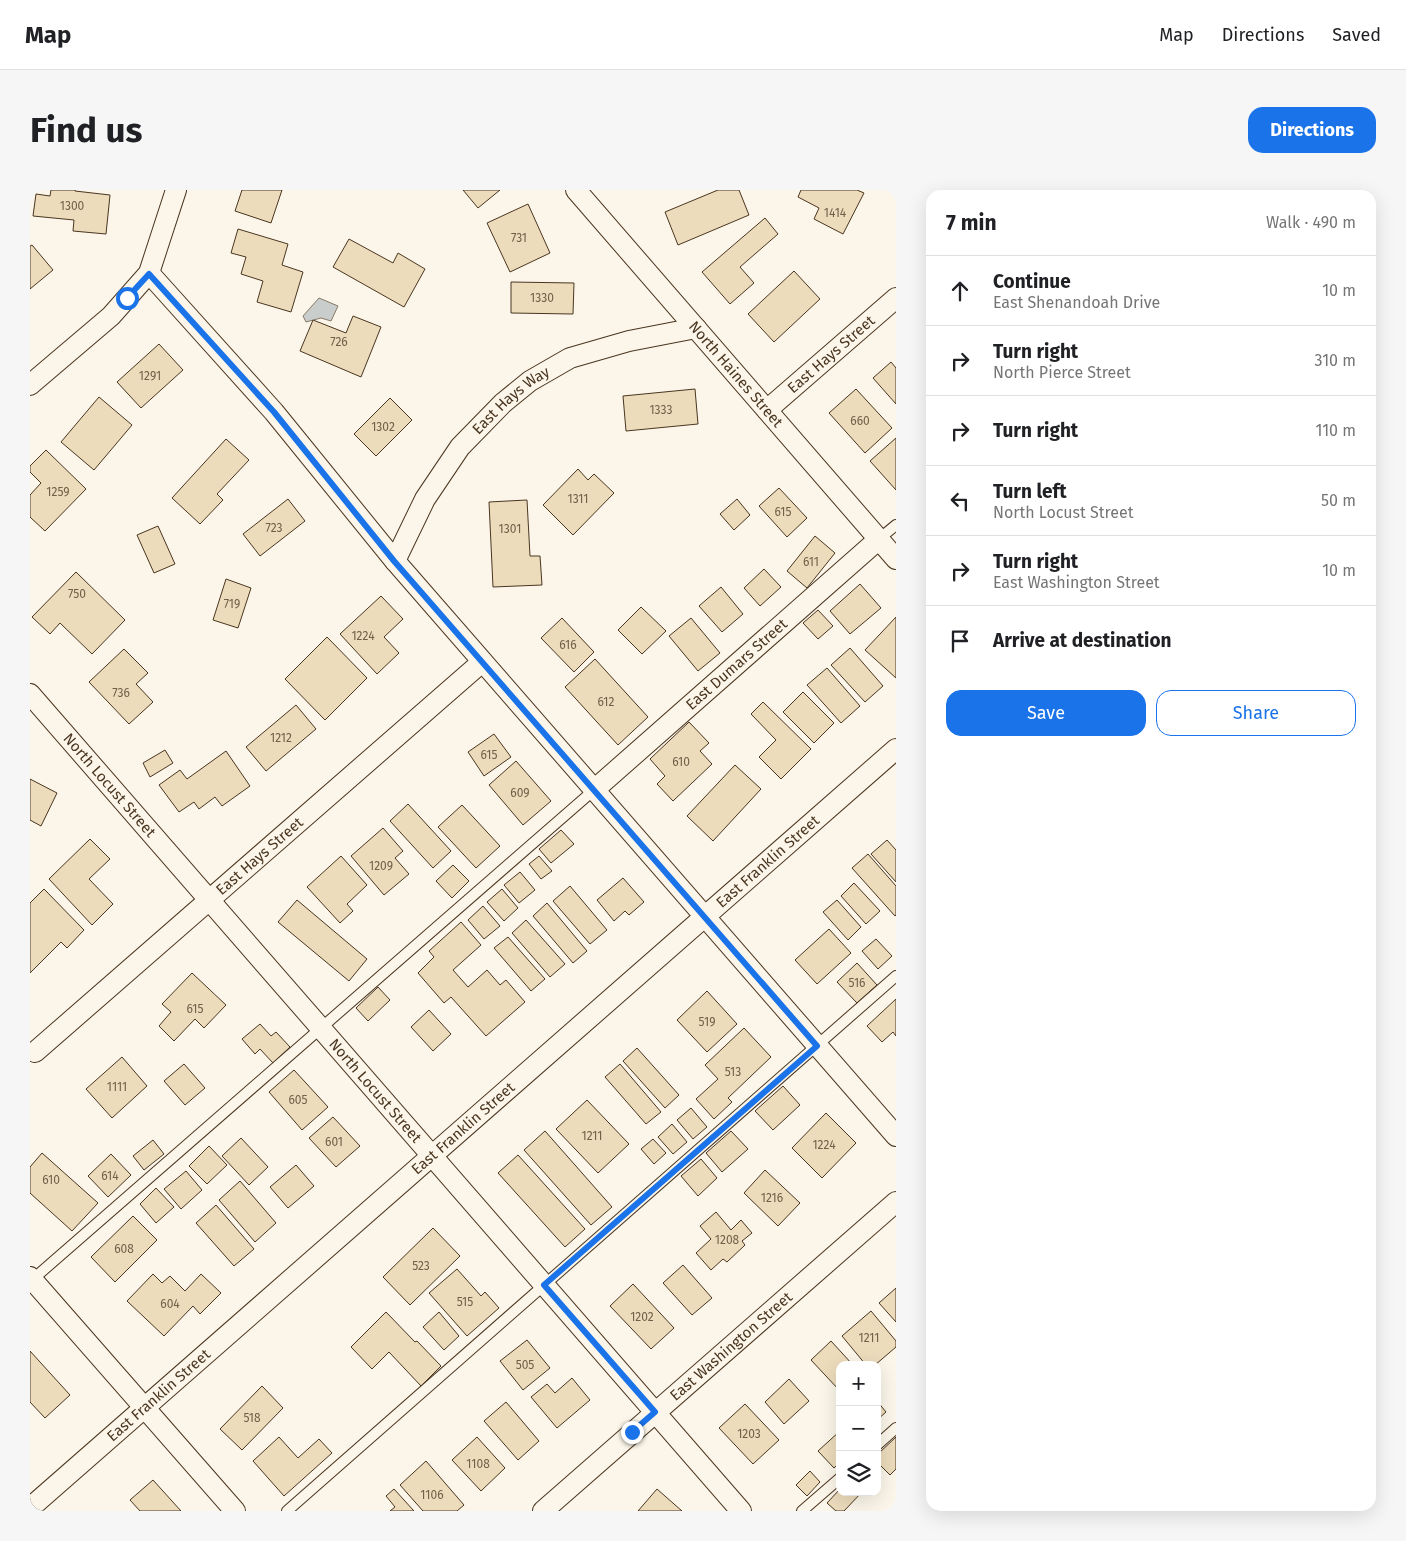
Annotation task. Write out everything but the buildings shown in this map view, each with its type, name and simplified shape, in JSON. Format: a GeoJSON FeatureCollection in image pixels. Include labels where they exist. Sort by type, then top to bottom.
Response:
{"type":"FeatureCollection","features":[{"type":"Feature","properties":{"kind":"street"},"geometry":{"type":"LineString","coordinates":[[30,385],[111,316],[149,274],[176,190]]}},
{"type":"Feature","properties":{"kind":"street","name":"North Haines Street"},"geometry":{"type":"LineString","coordinates":[[576,190],[896,559]]}},
{"type":"Feature","properties":{"kind":"street"},"geometry":{"type":"LineString","coordinates":[[149,274],[274,412],[394,561],[896,1136]]}},
{"type":"Feature","properties":{"kind":"street","name":"East Hays Street"},"geometry":{"type":"LineString","coordinates":[[767,410],[896,298]]}},
{"type":"Feature","properties":{"kind":"street","name":"East Hays Way"},"geometry":{"type":"LineString","coordinates":[[394,561],[425,499],[460,447],[503,403],[530,381],[570,358],[629,341],[696,328]]}},
{"type":"Feature","properties":{"kind":"street","name":"East Dumars Street"},"geometry":{"type":"LineString","coordinates":[[594,790],[879,540]]}},
{"type":"Feature","properties":{"kind":"street","name":"East Hays Street"},"geometry":{"type":"LineString","coordinates":[[35,1052],[482,662]]}},
{"type":"Feature","properties":{"kind":"street","name":"North Locust Street"},"geometry":{"type":"LineString","coordinates":[[30,694],[741,1511]]}},
{"type":"Feature","properties":{"kind":"street","name":"East Franklin Street"},"geometry":{"type":"LineString","coordinates":[[30,1508],[896,748]]}},
{"type":"Feature","properties":{"kind":"street","name":"East Washington Street"},"geometry":{"type":"LineString","coordinates":[[543,1511],[896,1202]]}},
{"type":"Feature","properties":{"kind":"street"},"geometry":{"type":"LineString","coordinates":[[31,1278],[235,1511]]}},
{"type":"Feature","properties":{"kind":"lane"},"geometry":{"type":"LineString","coordinates":[[879,540],[896,525]]}},
{"type":"Feature","properties":{"kind":"lane"},"geometry":{"type":"LineString","coordinates":[[31,1278],[594,790]]}},
{"type":"Feature","properties":{"kind":"lane"},"geometry":{"type":"LineString","coordinates":[[287,1511],[896,976]]}},
{"type":"Feature","properties":{"kind":"lane"},"geometry":{"type":"LineString","coordinates":[[881,1441],[896,1428]]}},
{"type":"Feature","properties":{"kind":"lane"},"geometry":{"type":"LineString","coordinates":[[802,1511],[836,1481]]}},
{"type":"Feature","properties":{"kind":"shaded area"},"geometry":{"type":"Polygon","coordinates":[[[319,298],[338,306],[331,321],[321,318],[306,322],[303,316],[319,298]]]}},
{"type":"Feature","properties":{"kind":"route"},"geometry":{"type":"LineString","coordinates":[[127,298],[149,274],[176,302],[274,412],[394,561],[817,1046],[544,1285],[655,1412],[632,1432]]}}]}
